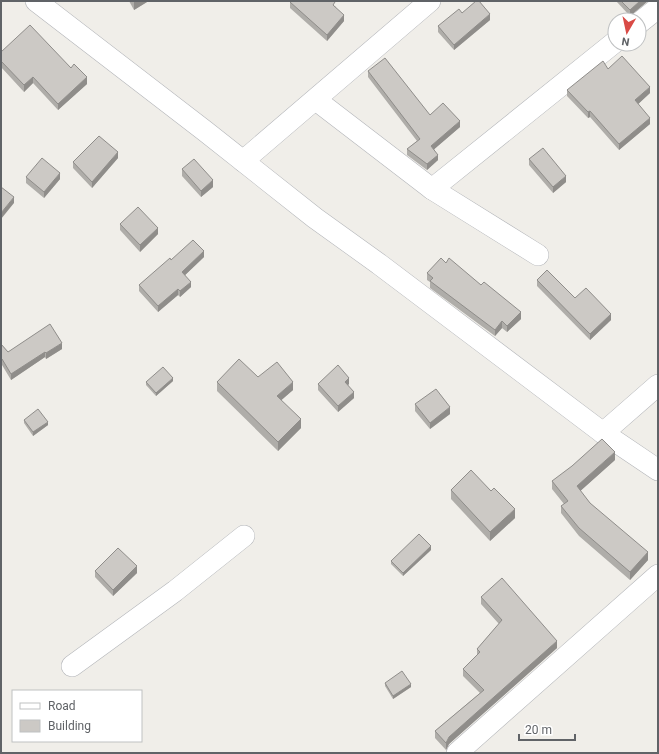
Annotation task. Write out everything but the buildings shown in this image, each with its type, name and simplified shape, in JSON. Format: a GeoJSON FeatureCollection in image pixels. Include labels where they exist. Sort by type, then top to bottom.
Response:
{"type":"FeatureCollection","features":[{"type":"Feature","properties":{"kind":"street"},"geometry":{"type":"LineString","coordinates":[[36,1],[315,218],[379,264],[603,433],[658,470]]}},
{"type":"Feature","properties":{"kind":"street"},"geometry":{"type":"LineString","coordinates":[[243,161],[430,1]]}},
{"type":"Feature","properties":{"kind":"street"},"geometry":{"type":"LineString","coordinates":[[647,17],[658,8]]}},
{"type":"Feature","properties":{"kind":"street"},"geometry":{"type":"LineString","coordinates":[[432,189],[607,48]]}},
{"type":"Feature","properties":{"kind":"street"},"geometry":{"type":"LineString","coordinates":[[316,100],[432,189],[538,255]]}},
{"type":"Feature","properties":{"kind":"street"},"geometry":{"type":"LineString","coordinates":[[603,433],[658,385]]}},
{"type":"Feature","properties":{"kind":"street"},"geometry":{"type":"LineString","coordinates":[[72,666],[175,591],[244,536]]}},
{"type":"Feature","properties":{"kind":"street"},"geometry":{"type":"LineString","coordinates":[[457,753],[658,576]]}}]}
